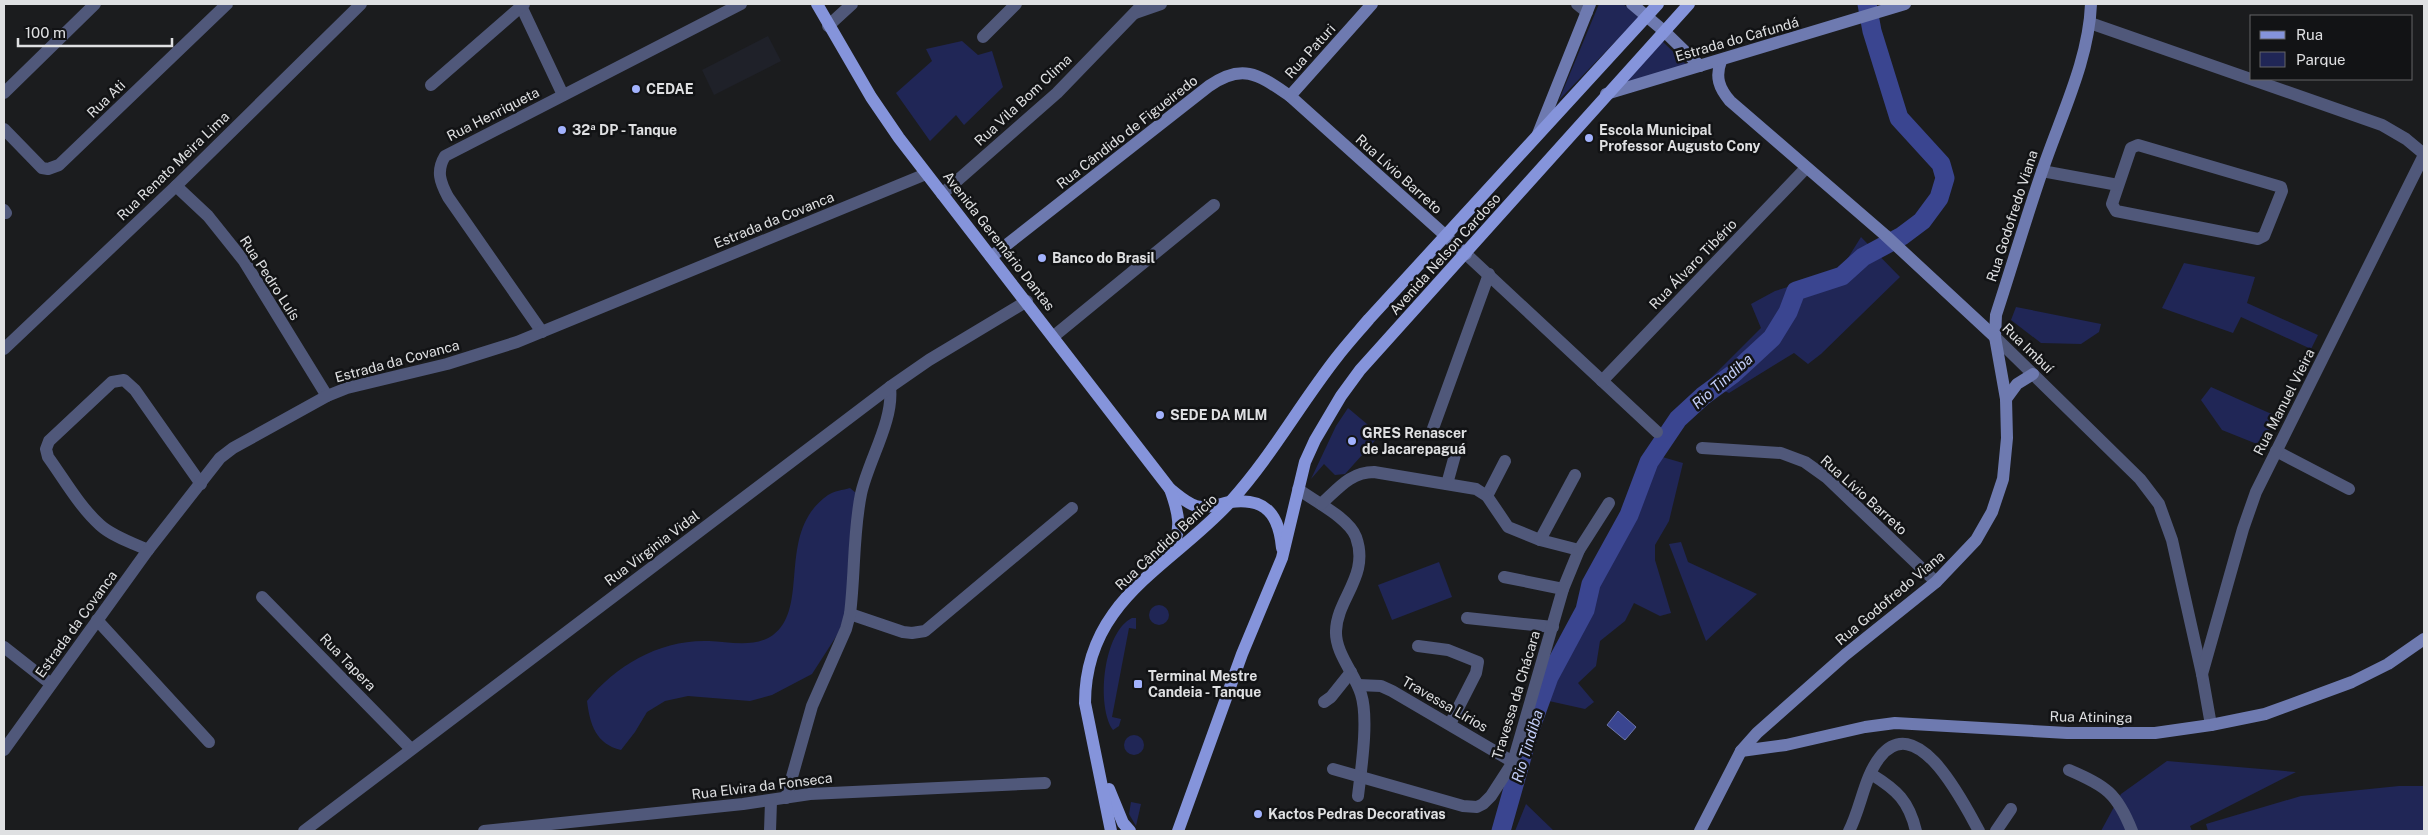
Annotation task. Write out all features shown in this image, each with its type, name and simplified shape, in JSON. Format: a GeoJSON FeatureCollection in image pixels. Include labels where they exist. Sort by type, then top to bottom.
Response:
{"type":"FeatureCollection","features":[{"type":"Feature","properties":{"kind":"main road","name":"Avenida Geremário Dantas"},"geometry":{"type":"LineString","coordinates":[[817,4],[828,26],[871,97],[926,174],[1027,301],[1170,489],[1186,502],[1197,506],[1206,507],[1231,502],[1256,503],[1269,510],[1279,528],[1282,558]]}},
{"type":"Feature","properties":{"kind":"main road","name":"Avenida Nelson Cardoso"},"geometry":{"type":"LineString","coordinates":[[1231,502],[1283,434],[1336,358],[1401,283],[1446,237],[1658,4]]}},
{"type":"Feature","properties":{"kind":"main road","name":"Avenida Nelson Cardoso"},"geometry":{"type":"LineString","coordinates":[[1282,558],[1305,462],[1315,440],[1341,396],[1360,370],[1466,254],[1606,94],[1689,4]]}},
{"type":"Feature","properties":{"kind":"main road","name":"Avenida Geremário Dantas"},"geometry":{"type":"LineString","coordinates":[[1162,562],[1171,550],[1179,528],[1178,514],[1170,489]]}},
{"type":"Feature","properties":{"kind":"main road","name":"Rua Cândido Benício"},"geometry":{"type":"LineString","coordinates":[[1111,831],[1085,703],[1085,684],[1089,659],[1097,639],[1108,620],[1132,590],[1231,502]]}},
{"type":"Feature","properties":{"kind":"main road"},"geometry":{"type":"LineString","coordinates":[[1177,829],[1242,654],[1282,558]]}},
{"type":"Feature","properties":{"kind":"main road"},"geometry":{"type":"LineString","coordinates":[[1097,762],[1123,823],[1130,831]]}},
{"type":"Feature","properties":{"kind":"street"},"geometry":{"type":"LineString","coordinates":[[4,93],[95,4]]}},
{"type":"Feature","properties":{"kind":"street","name":"Rua Ati"},"geometry":{"type":"LineString","coordinates":[[4,129],[42,168],[48,170],[59,165],[227,4]]}},
{"type":"Feature","properties":{"kind":"street","name":"Rua Renato Meira Lima"},"geometry":{"type":"LineString","coordinates":[[4,348],[176,186],[361,4]]}},
{"type":"Feature","properties":{"kind":"street","name":"Rua Henriqueta"},"geometry":{"type":"LineString","coordinates":[[542,332],[448,197],[439,174],[440,165],[445,156],[741,4]]}},
{"type":"Feature","properties":{"kind":"street"},"geometry":{"type":"LineString","coordinates":[[828,26],[852,4]]}},
{"type":"Feature","properties":{"kind":"street"},"geometry":{"type":"LineString","coordinates":[[983,37],[1016,4]]}},
{"type":"Feature","properties":{"kind":"street","name":"Rua Vila Bom Clima"},"geometry":{"type":"LineString","coordinates":[[942,194],[1057,93],[1143,4]]}},
{"type":"Feature","properties":{"kind":"street"},"geometry":{"type":"LineString","coordinates":[[1134,14],[1161,4]]}},
{"type":"Feature","properties":{"kind":"street","name":"Rua Paturi"},"geometry":{"type":"LineString","coordinates":[[1290,96],[1372,4]]}},
{"type":"Feature","properties":{"kind":"street"},"geometry":{"type":"LineString","coordinates":[[1632,4],[1664,31],[1700,66]]}},
{"type":"Feature","properties":{"kind":"street","name":"Estrada do Cafundá"},"geometry":{"type":"LineString","coordinates":[[1606,94],[1722,61],[1905,4]]}},
{"type":"Feature","properties":{"kind":"street","name":"Rua Godofredo Viana"},"geometry":{"type":"LineString","coordinates":[[1700,831],[1741,751],[1757,732],[1844,655],[1936,582],[1976,540],[1992,512],[2002,479],[2007,438],[2006,399],[1995,337],[1996,315],[2042,171],[2084,52],[2090,23],[2091,4]]}},
{"type":"Feature","properties":{"kind":"street"},"geometry":{"type":"LineString","coordinates":[[431,85],[522,5],[563,94]]}},
{"type":"Feature","properties":{"kind":"street"},"geometry":{"type":"LineString","coordinates":[[1537,136],[1585,7]]}},
{"type":"Feature","properties":{"kind":"street"},"geometry":{"type":"LineString","coordinates":[[2090,23],[2250,79]]}},
{"type":"Feature","properties":{"kind":"street","name":"Rua Imbuí"},"geometry":{"type":"LineString","coordinates":[[1722,61],[1718,78],[1723,92],[1995,337],[2140,479],[2159,504],[2172,540],[2202,674],[2210,725]]}},
{"type":"Feature","properties":{"kind":"street","name":"Rua Cândido de Figueiredo"},"geometry":{"type":"LineString","coordinates":[[992,257],[1221,78],[1250,72],[1262,77],[1290,96]]}},
{"type":"Feature","properties":{"kind":"street"},"geometry":{"type":"LineString","coordinates":[[2253,80],[2382,125],[2406,139],[2424,155]]}},
{"type":"Feature","properties":{"kind":"street","name":"Rua Lívio Barreto"},"geometry":{"type":"LineString","coordinates":[[1290,96],[1489,274],[1657,432]]}},
{"type":"Feature","properties":{"kind":"street"},"geometry":{"type":"LineString","coordinates":[[2138,145],[2279,186],[2282,189],[2264,236],[2258,239],[2119,212],[2112,204],[2118,185],[2131,148],[2138,145]]}},
{"type":"Feature","properties":{"kind":"street","name":"Rua Manuel Vieira"},"geometry":{"type":"LineString","coordinates":[[2202,674],[2243,529],[2256,492],[2424,155]]}},
{"type":"Feature","properties":{"kind":"street","name":"Rua Álvaro Tibério"},"geometry":{"type":"LineString","coordinates":[[1602,381],[1806,168]]}},
{"type":"Feature","properties":{"kind":"street"},"geometry":{"type":"LineString","coordinates":[[2042,171],[2118,185]]}},
{"type":"Feature","properties":{"kind":"street","name":"Estrada da Covanca"},"geometry":{"type":"LineString","coordinates":[[4,750],[148,550],[220,458],[233,448],[327,396],[347,388],[447,364],[517,342],[926,174]]}},
{"type":"Feature","properties":{"kind":"street","name":"Rua Pedro Luís"},"geometry":{"type":"LineString","coordinates":[[176,186],[208,216],[244,261],[327,396]]}},
{"type":"Feature","properties":{"kind":"street"},"geometry":{"type":"LineString","coordinates":[[1054,336],[1214,205]]}},
{"type":"Feature","properties":{"kind":"street"},"geometry":{"type":"LineString","coordinates":[[1431,434],[1489,274]]}},
{"type":"Feature","properties":{"kind":"street","name":"Rua Virginia Vidal"},"geometry":{"type":"LineString","coordinates":[[304,831],[890,387],[930,360],[1027,301]]}},
{"type":"Feature","properties":{"kind":"street"},"geometry":{"type":"LineString","coordinates":[[2006,399],[2017,384],[2033,374]]}},
{"type":"Feature","properties":{"kind":"street"},"geometry":{"type":"LineString","coordinates":[[148,550],[111,532],[89,514],[48,457],[46,449],[49,441],[112,382],[124,380],[139,395],[201,484]]}},
{"type":"Feature","properties":{"kind":"street"},"geometry":{"type":"LineString","coordinates":[[786,798],[812,706],[846,629],[850,614],[858,509],[865,479],[888,412],[890,387]]}},
{"type":"Feature","properties":{"kind":"street","name":"Rua Lívio Barreto"},"geometry":{"type":"LineString","coordinates":[[1702,448],[1781,453],[1805,462],[1826,477],[1936,582]]}},
{"type":"Feature","properties":{"kind":"street"},"geometry":{"type":"LineString","coordinates":[[2276,451],[2349,489]]}},
{"type":"Feature","properties":{"kind":"street"},"geometry":{"type":"LineString","coordinates":[[1447,484],[1455,455]]}},
{"type":"Feature","properties":{"kind":"street"},"geometry":{"type":"LineString","coordinates":[[1487,496],[1505,461]]}},
{"type":"Feature","properties":{"kind":"street"},"geometry":{"type":"LineString","coordinates":[[1321,504],[1352,476],[1363,472],[1374,472],[1476,489],[1487,496],[1508,527],[1540,540],[1579,550]]}},
{"type":"Feature","properties":{"kind":"street"},"geometry":{"type":"LineString","coordinates":[[1540,540],[1575,475]]}},
{"type":"Feature","properties":{"kind":"street"},"geometry":{"type":"LineString","coordinates":[[1298,489],[1321,504],[1351,528],[1356,537],[1358,548],[1356,579],[1339,617],[1336,633],[1364,704],[1358,796]]}},
{"type":"Feature","properties":{"kind":"street","name":"Travessa da Chácara"},"geometry":{"type":"LineString","coordinates":[[1333,769],[1470,808],[1483,804],[1491,796],[1513,762],[1563,589],[1579,550],[1608,503]]}},
{"type":"Feature","properties":{"kind":"street"},"geometry":{"type":"LineString","coordinates":[[850,614],[903,632],[925,631],[1072,508]]}},
{"type":"Feature","properties":{"kind":"street"},"geometry":{"type":"LineString","coordinates":[[1504,577],[1563,589]]}},
{"type":"Feature","properties":{"kind":"street","name":"Rua Tapera"},"geometry":{"type":"LineString","coordinates":[[262,597],[411,749]]}},
{"type":"Feature","properties":{"kind":"street"},"geometry":{"type":"LineString","coordinates":[[1467,618],[1553,627]]}},
{"type":"Feature","properties":{"kind":"street"},"geometry":{"type":"LineString","coordinates":[[97,620],[209,742]]}},
{"type":"Feature","properties":{"kind":"street","name":"Rua Atininga"},"geometry":{"type":"LineString","coordinates":[[1741,751],[1786,745],[1865,727],[1895,723],[2066,733],[2155,733],[2210,725],[2265,714],[2352,682],[2388,664],[2424,639]]}},
{"type":"Feature","properties":{"kind":"street"},"geometry":{"type":"LineString","coordinates":[[4,646],[51,684]]}},
{"type":"Feature","properties":{"kind":"street"},"geometry":{"type":"LineString","coordinates":[[1418,646],[1448,650],[1478,662],[1476,673],[1450,724]]}},
{"type":"Feature","properties":{"kind":"street"},"geometry":{"type":"LineString","coordinates":[[1324,702],[1331,697],[1351,672]]}},
{"type":"Feature","properties":{"kind":"street","name":"Travessa Lírios"},"geometry":{"type":"LineString","coordinates":[[1358,685],[1381,686],[1392,691],[1513,762]]}},
{"type":"Feature","properties":{"kind":"street"},"geometry":{"type":"LineString","coordinates":[[1849,831],[1879,758],[1889,748],[1902,745],[1916,747],[1930,757],[1952,784],[1979,831]]}},
{"type":"Feature","properties":{"kind":"street"},"geometry":{"type":"LineString","coordinates":[[2069,770],[2101,784],[2124,810],[2132,831]]}},
{"type":"Feature","properties":{"kind":"street"},"geometry":{"type":"LineString","coordinates":[[1871,774],[1889,785],[1926,831]]}},
{"type":"Feature","properties":{"kind":"street","name":"Rua Elvira da Fonseca"},"geometry":{"type":"LineString","coordinates":[[484,831],[840,792],[1045,783]]}},
{"type":"Feature","properties":{"kind":"street"},"geometry":{"type":"LineString","coordinates":[[770,801],[770,831]]}},
{"type":"Feature","properties":{"kind":"street"},"geometry":{"type":"LineString","coordinates":[[1996,831],[2010,808]]}},
{"type":"Feature","properties":{"kind":"street"},"geometry":{"type":"LineString","coordinates":[[1911,812],[1916,831]]}},
{"type":"Feature","properties":{"kind":"shaded area"},"geometry":{"type":"Polygon","coordinates":[[[768,36],[781,61],[714,95],[702,70],[768,36]]]}},
{"type":"Feature","properties":{"kind":"shaded area"},"geometry":{"type":"Polygon","coordinates":[[[1618,711],[1636,727],[1625,740],[1607,725],[1618,711]]]}},
{"type":"Feature","properties":{"kind":"green space"},"geometry":{"type":"Polygon","coordinates":[[[1599,4],[1623,4],[1639,17],[1559,100],[1599,4]]]}},
{"type":"Feature","properties":{"kind":"green space"},"geometry":{"type":"Polygon","coordinates":[[[962,41],[978,55],[992,51],[1003,87],[964,125],[956,115],[930,141],[896,93],[932,61],[926,49],[962,41]]]}},
{"type":"Feature","properties":{"kind":"green space"},"geometry":{"type":"Polygon","coordinates":[[[1662,41],[1689,67],[1617,88],[1662,41]]]}},
{"type":"Feature","properties":{"kind":"green space"},"geometry":{"type":"Polygon","coordinates":[[[1861,237],[1900,277],[1821,354],[1808,364],[1794,353],[1729,393],[1706,383],[1761,328],[1751,304],[1775,291],[1820,277],[1843,266],[1861,237]]]}},
{"type":"Feature","properties":{"kind":"green space"},"geometry":{"type":"Polygon","coordinates":[[[2184,263],[2255,277],[2247,303],[2318,335],[2311,349],[2241,317],[2233,333],[2162,308],[2184,263]]]}},
{"type":"Feature","properties":{"kind":"green space"},"geometry":{"type":"Polygon","coordinates":[[[2016,307],[2101,324],[2099,332],[2081,344],[2041,343],[2011,320],[2016,307]]]}},
{"type":"Feature","properties":{"kind":"green space"},"geometry":{"type":"Polygon","coordinates":[[[2211,387],[2276,416],[2262,446],[2222,430],[2201,400],[2211,387]]]}},
{"type":"Feature","properties":{"kind":"green space","name":"GRES Renascer de Jacarepaguá"},"geometry":{"type":"Polygon","coordinates":[[[1348,408],[1380,435],[1345,474],[1335,475],[1324,464],[1311,479],[1336,426],[1348,408]]]}},
{"type":"Feature","properties":{"kind":"green space"},"geometry":{"type":"Polygon","coordinates":[[[1659,456],[1683,463],[1669,521],[1655,545],[1655,560],[1671,613],[1660,616],[1634,603],[1625,621],[1600,641],[1596,666],[1578,683],[1594,702],[1585,709],[1549,701],[1610,553],[1633,515],[1650,468],[1659,456]]]}},
{"type":"Feature","properties":{"kind":"green space"},"geometry":{"type":"Polygon","coordinates":[[[850,488],[856,493],[847,608],[839,632],[812,674],[772,695],[750,701],[688,696],[665,701],[647,712],[621,750],[612,747],[600,738],[592,725],[587,701],[612,676],[641,657],[674,644],[709,641],[750,643],[758,642],[773,635],[784,622],[790,607],[797,548],[802,529],[812,510],[828,495],[850,488]]]}},
{"type":"Feature","properties":{"kind":"green space"},"geometry":{"type":"Polygon","coordinates":[[[1681,542],[1688,562],[1757,594],[1706,641],[1669,544],[1681,542]]]}},
{"type":"Feature","properties":{"kind":"green space"},"geometry":{"type":"Polygon","coordinates":[[[1439,562],[1452,597],[1392,620],[1378,585],[1439,562]]]}},
{"type":"Feature","properties":{"kind":"green space"},"geometry":{"type":"Polygon","coordinates":[[[1159,605],[1166,608],[1169,615],[1166,622],[1159,625],[1152,622],[1149,615],[1152,608],[1159,605]]]}},
{"type":"Feature","properties":{"kind":"green space"},"geometry":{"type":"Polygon","coordinates":[[[1132,618],[1136,618],[1136,629],[1129,628],[1112,717],[1121,719],[1119,726],[1113,730],[1108,719],[1105,704],[1105,670],[1114,638],[1122,626],[1132,618]]]}},
{"type":"Feature","properties":{"kind":"green space"},"geometry":{"type":"Polygon","coordinates":[[[1134,735],[1141,738],[1144,745],[1141,752],[1134,755],[1127,752],[1124,745],[1127,738],[1134,735]]]}},
{"type":"Feature","properties":{"kind":"green space"},"geometry":{"type":"Polygon","coordinates":[[[2167,761],[2296,772],[2190,826],[2192,831],[2101,831],[2121,794],[2167,761]]]}},
{"type":"Feature","properties":{"kind":"green space"},"geometry":{"type":"Polygon","coordinates":[[[2399,786],[2424,786],[2424,831],[2208,831],[2206,824],[2301,796],[2399,786]]]}},
{"type":"Feature","properties":{"kind":"green space"},"geometry":{"type":"Polygon","coordinates":[[[1131,802],[1141,804],[1136,826],[1129,814],[1131,802]]]}},
{"type":"Feature","properties":{"kind":"green space"},"geometry":{"type":"Polygon","coordinates":[[[1526,804],[1554,831],[1515,831],[1526,804]]]}},
{"type":"Feature","properties":{"kind":"waterway","name":"Rio Tindiba"},"geometry":{"type":"LineString","coordinates":[[1501,831],[1529,732],[1549,677],[1585,610],[1591,584],[1629,515],[1649,462],[1678,419],[1703,396],[1733,374],[1772,338],[1788,312],[1796,291],[1842,276],[1863,257],[1902,236],[1922,221],[1939,198],[1945,178],[1941,164],[1899,118],[1872,31],[1867,4]]}},
{"type":"Feature","properties":{"kind":"place","name":"CEDAE"},"geometry":{"type":"Point","coordinates":[636,89]}},
{"type":"Feature","properties":{"kind":"place","name":"32ª DP - Tanque"},"geometry":{"type":"Point","coordinates":[562,130]}},
{"type":"Feature","properties":{"kind":"place","name":"Escola Municipal Professor Augusto Cony"},"geometry":{"type":"Point","coordinates":[1589,138]}},
{"type":"Feature","properties":{"kind":"place","name":"Banco do Brasil"},"geometry":{"type":"Point","coordinates":[1042,258]}},
{"type":"Feature","properties":{"kind":"place","name":"SEDE DA MLM"},"geometry":{"type":"Point","coordinates":[1160,415]}},
{"type":"Feature","properties":{"kind":"place","name":"GRES Renascer de Jacarepaguá"},"geometry":{"type":"Point","coordinates":[1352,441]}},
{"type":"Feature","properties":{"kind":"place","name":"Terminal Mestre Candeia - Tanque"},"geometry":{"type":"Point","coordinates":[1138,684]}},
{"type":"Feature","properties":{"kind":"place","name":"Kactos Pedras Decorativas"},"geometry":{"type":"Point","coordinates":[1258,814]}}]}
